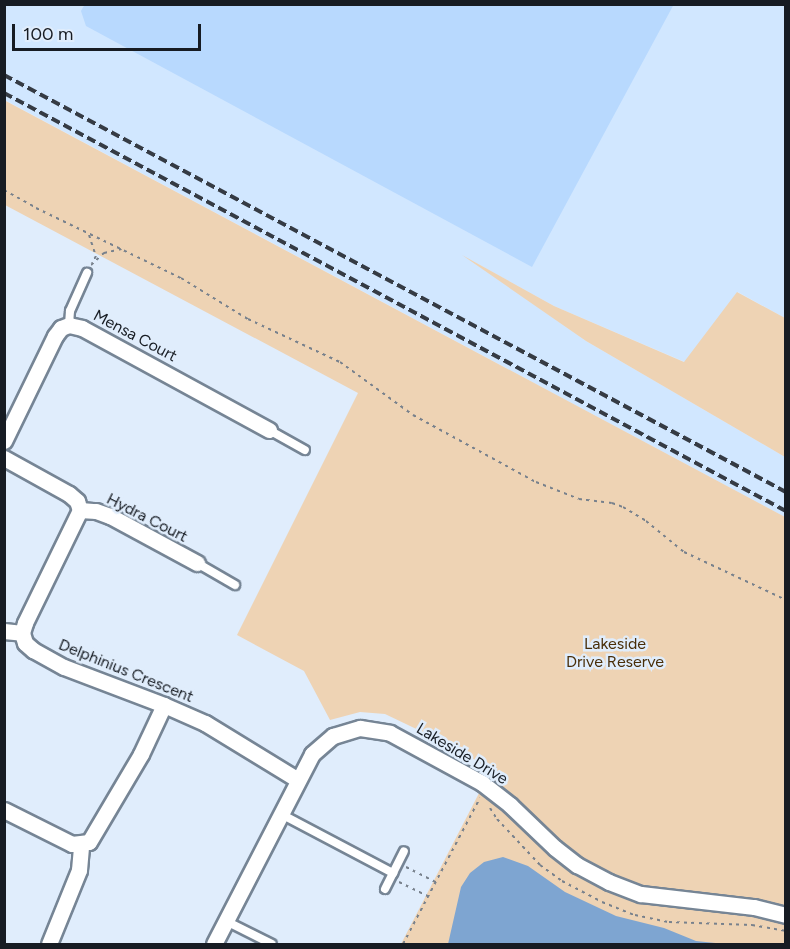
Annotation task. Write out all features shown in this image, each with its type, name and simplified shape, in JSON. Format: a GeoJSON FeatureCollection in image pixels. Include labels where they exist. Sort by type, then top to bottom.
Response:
{"type":"FeatureCollection","features":[{"type":"Feature","properties":{"kind":"street","name":"Mensa Court"},"geometry":{"type":"LineString","coordinates":[[4,441],[55,336],[61,328],[69,325],[82,328],[269,430]]}},
{"type":"Feature","properties":{"kind":"street"},"geometry":{"type":"LineString","coordinates":[[4,459],[69,494],[77,501],[80,510],[22,633],[4,631]]}},
{"type":"Feature","properties":{"kind":"street","name":"Hydra Court"},"geometry":{"type":"LineString","coordinates":[[80,510],[96,511],[110,516],[197,563]]}},
{"type":"Feature","properties":{"kind":"street","name":"Delphinius Crescent"},"geometry":{"type":"LineString","coordinates":[[22,633],[25,643],[33,650],[64,667],[164,705],[253,750],[298,780]]}},
{"type":"Feature","properties":{"kind":"street"},"geometry":{"type":"LineString","coordinates":[[4,810],[72,844],[81,845],[89,842],[141,754],[164,705]]}},
{"type":"Feature","properties":{"kind":"street","name":"Lakeside Drive"},"geometry":{"type":"LineString","coordinates":[[214,945],[312,754],[333,736],[360,728],[390,733],[482,783],[510,805],[555,848],[578,865],[609,882],[641,894],[754,907],[786,915]]}},
{"type":"Feature","properties":{"kind":"street"},"geometry":{"type":"LineString","coordinates":[[49,945],[79,870],[81,845]]}},
{"type":"Feature","properties":{"kind":"lane"},"geometry":{"type":"LineString","coordinates":[[69,325],[70,311],[88,269]]}},
{"type":"Feature","properties":{"kind":"lane"},"geometry":{"type":"LineString","coordinates":[[269,430],[305,450]]}},
{"type":"Feature","properties":{"kind":"lane"},"geometry":{"type":"LineString","coordinates":[[197,563],[235,585]]}},
{"type":"Feature","properties":{"kind":"lane"},"geometry":{"type":"LineString","coordinates":[[281,814],[392,875]]}},
{"type":"Feature","properties":{"kind":"lane"},"geometry":{"type":"LineString","coordinates":[[385,889],[404,851]]}},
{"type":"Feature","properties":{"kind":"lane"},"geometry":{"type":"LineString","coordinates":[[226,921],[272,945]]}},
{"type":"Feature","properties":{"kind":"path"},"geometry":{"type":"LineString","coordinates":[[4,189],[88,234],[181,278],[248,319],[340,362],[414,415],[536,482],[579,499],[612,503],[623,507],[646,521],[684,552],[786,600]]}},
{"type":"Feature","properties":{"kind":"path"},"geometry":{"type":"LineString","coordinates":[[88,234],[96,256],[88,269]]}},
{"type":"Feature","properties":{"kind":"path"},"geometry":{"type":"LineString","coordinates":[[88,269],[104,253],[122,249]]}},
{"type":"Feature","properties":{"kind":"path"},"geometry":{"type":"LineString","coordinates":[[403,945],[480,798]]}},
{"type":"Feature","properties":{"kind":"path"},"geometry":{"type":"LineString","coordinates":[[398,863],[436,882]]}},
{"type":"Feature","properties":{"kind":"path"},"geometry":{"type":"LineString","coordinates":[[392,875],[428,896]]}},
{"type":"Feature","properties":{"kind":"shaded area"},"geometry":{"type":"Polygon","coordinates":[[[4,5],[785,5],[785,318],[738,292],[685,362],[554,306],[469,259],[586,341],[785,457],[785,517],[5,100],[4,5]]]}},
{"type":"Feature","properties":{"kind":"green space","name":"Lakeside Drive Reserve"},"geometry":{"type":"Polygon","coordinates":[[[4,100],[785,517],[785,944],[401,944],[491,770],[454,747],[385,714],[360,712],[330,720],[304,671],[237,635],[358,393],[5,205],[4,100]]]}},
{"type":"Feature","properties":{"kind":"green space"},"geometry":{"type":"Polygon","coordinates":[[[462,255],[554,306],[684,362],[737,292],[785,318],[785,457],[586,341],[462,255]]]}},
{"type":"Feature","properties":{"kind":"water"},"geometry":{"type":"Polygon","coordinates":[[[503,857],[528,866],[565,892],[616,916],[664,928],[696,941],[725,944],[448,944],[461,887],[470,873],[484,862],[503,857]]]}},
{"type":"Feature","properties":{"kind":"building"},"geometry":{"type":"Polygon","coordinates":[[[85,4],[674,4],[532,267],[86,26],[81,11],[85,4]]]}},
{"type":"Feature","properties":{"kind":"railway"},"geometry":{"type":"LineString","coordinates":[[4,75],[786,492]]}},
{"type":"Feature","properties":{"kind":"railway"},"geometry":{"type":"LineString","coordinates":[[4,93],[786,511]]}}]}
